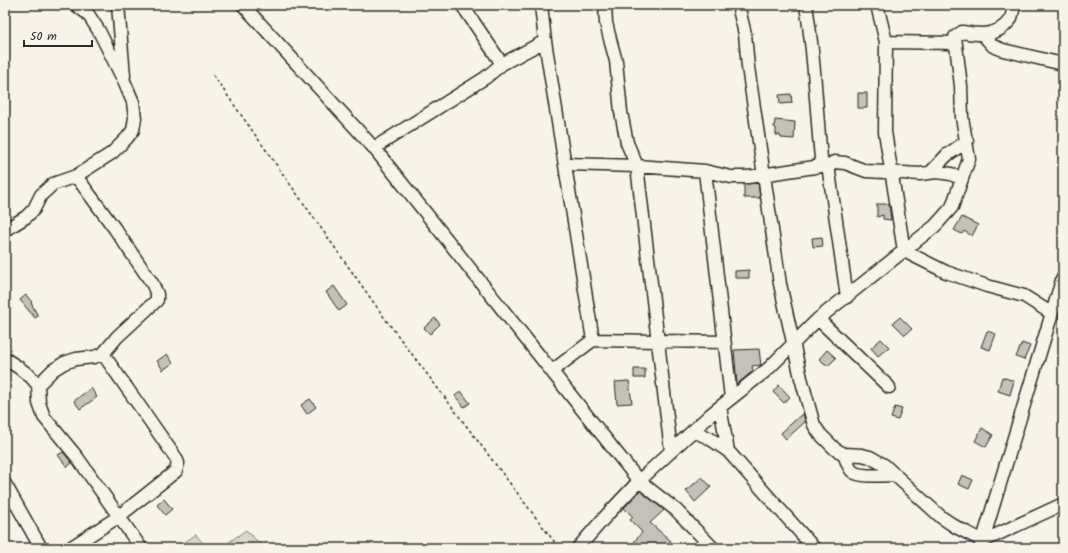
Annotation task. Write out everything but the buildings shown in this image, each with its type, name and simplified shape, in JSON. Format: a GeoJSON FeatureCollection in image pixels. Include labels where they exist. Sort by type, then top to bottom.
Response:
{"type":"FeatureCollection","features":[{"type":"Feature","properties":{"kind":"street"},"geometry":{"type":"LineString","coordinates":[[5,230],[26,217],[34,209],[41,195],[53,184],[76,176],[112,153],[128,138],[133,130],[135,118],[133,102],[124,82],[88,14],[76,5]]}},
{"type":"Feature","properties":{"kind":"street"},"geometry":{"type":"LineString","coordinates":[[118,5],[124,82]]}},
{"type":"Feature","properties":{"kind":"street"},"geometry":{"type":"LineString","coordinates":[[243,5],[374,148],[639,481],[676,510],[713,548]]}},
{"type":"Feature","properties":{"kind":"street"},"geometry":{"type":"LineString","coordinates":[[462,5],[502,64]]}},
{"type":"Feature","properties":{"kind":"street"},"geometry":{"type":"LineString","coordinates":[[541,5],[545,41],[594,340]]}},
{"type":"Feature","properties":{"kind":"street"},"geometry":{"type":"LineString","coordinates":[[605,5],[606,23],[616,61],[621,112],[627,143],[637,166],[671,451]]}},
{"type":"Feature","properties":{"kind":"street"},"geometry":{"type":"LineString","coordinates":[[738,5],[745,34],[748,67],[780,284],[803,385],[814,425],[820,434],[844,454],[870,457],[884,466],[896,475],[941,517],[982,544]]}},
{"type":"Feature","properties":{"kind":"street"},"geometry":{"type":"LineString","coordinates":[[806,5],[812,44],[818,137],[825,165],[847,297]]}},
{"type":"Feature","properties":{"kind":"street"},"geometry":{"type":"LineString","coordinates":[[877,5],[886,42],[885,132],[904,251]]}},
{"type":"Feature","properties":{"kind":"street"},"geometry":{"type":"LineString","coordinates":[[578,548],[639,481],[671,451],[731,398],[768,369],[818,319],[935,226],[952,207],[969,159],[962,116],[961,86],[955,36],[962,32],[982,35],[997,31],[1010,20],[1014,5]]}},
{"type":"Feature","properties":{"kind":"street"},"geometry":{"type":"LineString","coordinates":[[982,35],[993,46],[1003,50],[1063,64]]}},
{"type":"Feature","properties":{"kind":"street"},"geometry":{"type":"LineString","coordinates":[[374,148],[485,78],[502,64],[545,41]]}},
{"type":"Feature","properties":{"kind":"street"},"geometry":{"type":"LineString","coordinates":[[886,42],[955,43]]}},
{"type":"Feature","properties":{"kind":"street"},"geometry":{"type":"LineString","coordinates":[[931,172],[946,155],[967,141]]}},
{"type":"Feature","properties":{"kind":"street"},"geometry":{"type":"LineString","coordinates":[[565,164],[637,166],[706,171],[731,177],[748,177],[825,165],[834,162],[845,163],[866,171],[920,174],[931,172],[951,174],[962,179]]}},
{"type":"Feature","properties":{"kind":"street"},"geometry":{"type":"LineString","coordinates":[[706,171],[731,398]]}},
{"type":"Feature","properties":{"kind":"street"},"geometry":{"type":"LineString","coordinates":[[38,386],[53,370],[64,362],[103,354],[117,337],[157,300],[157,294],[152,283],[76,176]]}},
{"type":"Feature","properties":{"kind":"street"},"geometry":{"type":"LineString","coordinates":[[904,251],[946,272],[987,286],[1024,296],[1051,313]]}},
{"type":"Feature","properties":{"kind":"street"},"geometry":{"type":"LineString","coordinates":[[982,544],[1063,277]]}},
{"type":"Feature","properties":{"kind":"street"},"geometry":{"type":"LineString","coordinates":[[818,319],[889,387]]}},
{"type":"Feature","properties":{"kind":"street"},"geometry":{"type":"LineString","coordinates":[[552,371],[594,340],[724,342]]}},
{"type":"Feature","properties":{"kind":"street"},"geometry":{"type":"LineString","coordinates":[[70,548],[118,517],[176,471],[178,463],[103,354]]}},
{"type":"Feature","properties":{"kind":"street"},"geometry":{"type":"LineString","coordinates":[[5,359],[32,377],[38,386],[39,403],[44,417],[77,457],[141,548]]}},
{"type":"Feature","properties":{"kind":"street"},"geometry":{"type":"LineString","coordinates":[[720,408],[728,451]]}},
{"type":"Feature","properties":{"kind":"street"},"geometry":{"type":"LineString","coordinates":[[693,431],[709,438],[728,451],[814,548]]}},
{"type":"Feature","properties":{"kind":"street"},"geometry":{"type":"LineString","coordinates":[[844,454],[850,468],[857,474],[896,475]]}},
{"type":"Feature","properties":{"kind":"street"},"geometry":{"type":"LineString","coordinates":[[5,484],[41,548]]}},
{"type":"Feature","properties":{"kind":"street"},"geometry":{"type":"LineString","coordinates":[[982,544],[1063,504]]}},
{"type":"Feature","properties":{"kind":"path"},"geometry":{"type":"LineString","coordinates":[[213,75],[386,320],[560,548]]}},
{"type":"Feature","properties":{"kind":"shaded area"},"geometry":{"type":"Polygon","coordinates":[[[246,530],[264,548],[221,548],[246,530]]]}},
{"type":"Feature","properties":{"kind":"shaded area"},"geometry":{"type":"Polygon","coordinates":[[[196,535],[207,548],[175,548],[196,535]]]}}]}
